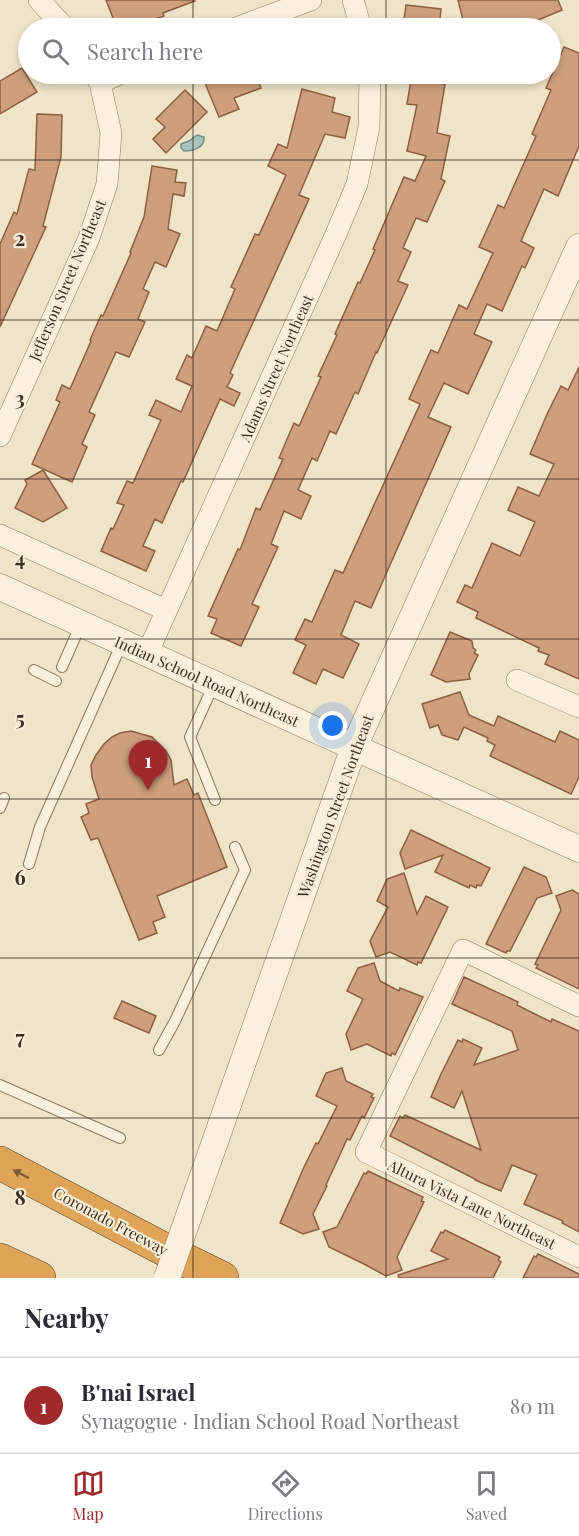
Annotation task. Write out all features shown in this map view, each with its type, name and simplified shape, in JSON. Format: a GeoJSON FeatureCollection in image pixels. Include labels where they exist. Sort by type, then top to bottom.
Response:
{"type":"FeatureCollection","features":[{"type":"Feature","properties":{"kind":"highway","name":"Coronado Freeway"},"geometry":{"type":"LineString","coordinates":[[0,1163],[222,1278]]}},
{"type":"Feature","properties":{"kind":"highway"},"geometry":{"type":"LineString","coordinates":[[0,1260],[39,1278]]}},
{"type":"Feature","properties":{"kind":"street"},"geometry":{"type":"LineString","coordinates":[[39,0],[56,18]]}},
{"type":"Feature","properties":{"kind":"street"},"geometry":{"type":"LineString","coordinates":[[263,18],[311,0]]}},
{"type":"Feature","properties":{"kind":"street"},"geometry":{"type":"LineString","coordinates":[[353,0],[358,18]]}},
{"type":"Feature","properties":{"kind":"street","name":"Jefferson Street Northeast"},"geometry":{"type":"LineString","coordinates":[[0,436],[89,238],[107,184],[111,133],[99,84]]}},
{"type":"Feature","properties":{"kind":"street","name":"Adams Street Northeast"},"geometry":{"type":"LineString","coordinates":[[147,654],[357,184],[369,127],[370,84]]}},
{"type":"Feature","properties":{"kind":"street","name":"Washington Street Northeast"},"geometry":{"type":"LineString","coordinates":[[167,1278],[354,747],[579,247]]}},
{"type":"Feature","properties":{"kind":"street"},"geometry":{"type":"LineString","coordinates":[[0,535],[166,610]]}},
{"type":"Feature","properties":{"kind":"street","name":"Indian School Road Northeast"},"geometry":{"type":"LineString","coordinates":[[0,587],[579,849]]}},
{"type":"Feature","properties":{"kind":"street"},"geometry":{"type":"LineString","coordinates":[[517,680],[579,707]]}},
{"type":"Feature","properties":{"kind":"street","name":"Altura Vista Lane Northeast"},"geometry":{"type":"LineString","coordinates":[[579,1006],[463,950],[366,1152],[579,1257]]}},
{"type":"Feature","properties":{"kind":"lane"},"geometry":{"type":"LineString","coordinates":[[62,667],[81,624]]}},
{"type":"Feature","properties":{"kind":"lane"},"geometry":{"type":"LineString","coordinates":[[28,864],[40,827],[122,642]]}},
{"type":"Feature","properties":{"kind":"lane"},"geometry":{"type":"LineString","coordinates":[[34,670],[56,681]]}},
{"type":"Feature","properties":{"kind":"lane"},"geometry":{"type":"LineString","coordinates":[[214,684],[190,737],[215,800]]}},
{"type":"Feature","properties":{"kind":"lane"},"geometry":{"type":"LineString","coordinates":[[159,1050],[175,1021],[245,870],[235,847]]}},
{"type":"Feature","properties":{"kind":"lane"},"geometry":{"type":"LineString","coordinates":[[0,1085],[120,1138]]}},
{"type":"Feature","properties":{"kind":"water"},"geometry":{"type":"Polygon","coordinates":[[[197,135],[204,137],[203,144],[187,151],[181,148],[181,144],[197,135]]]}},
{"type":"Feature","properties":{"kind":"building"},"geometry":{"type":"Polygon","coordinates":[[[106,0],[195,1],[163,13],[164,16],[158,18],[113,18],[106,0]]]}},
{"type":"Feature","properties":{"kind":"building"},"geometry":{"type":"Polygon","coordinates":[[[458,0],[558,0],[562,10],[543,18],[462,18],[458,0]]]}},
{"type":"Feature","properties":{"kind":"building"},"geometry":{"type":"Polygon","coordinates":[[[406,5],[441,9],[440,18],[404,18],[406,5]]]}},
{"type":"Feature","properties":{"kind":"building"},"geometry":{"type":"Polygon","coordinates":[[[564,47],[579,53],[579,146],[558,196],[544,189],[521,241],[534,248],[525,268],[522,266],[502,311],[487,304],[474,334],[492,342],[468,394],[444,383],[428,417],[451,427],[371,608],[355,601],[341,635],[359,644],[343,678],[323,669],[316,684],[293,673],[306,645],[295,640],[305,619],[312,622],[335,570],[343,573],[420,404],[409,399],[431,350],[438,353],[459,305],[467,309],[493,253],[479,247],[498,205],[504,208],[536,136],[532,134],[551,90],[546,88],[548,84],[561,84],[561,54],[564,47]]]}},
{"type":"Feature","properties":{"kind":"building"},"geometry":{"type":"Polygon","coordinates":[[[18,70],[18,84],[32,84],[37,92],[0,114],[0,81],[18,70]]]}},
{"type":"Feature","properties":{"kind":"building"},"geometry":{"type":"Polygon","coordinates":[[[205,84],[259,84],[261,88],[234,98],[239,109],[219,117],[205,84]]]}},
{"type":"Feature","properties":{"kind":"building"},"geometry":{"type":"Polygon","coordinates":[[[410,84],[445,84],[437,133],[450,136],[441,179],[445,181],[427,222],[416,218],[403,248],[411,252],[398,281],[408,285],[358,394],[355,392],[336,434],[330,431],[317,461],[312,458],[298,490],[311,496],[301,519],[284,511],[271,544],[278,547],[252,604],[259,607],[241,646],[211,633],[217,619],[208,616],[238,549],[240,550],[256,508],[260,510],[283,459],[279,458],[294,423],[299,426],[321,377],[318,376],[337,335],[335,334],[375,250],[373,249],[404,177],[415,181],[426,156],[407,151],[417,105],[407,104],[410,84]]]}},
{"type":"Feature","properties":{"kind":"building"},"geometry":{"type":"Polygon","coordinates":[[[302,89],[335,98],[332,112],[350,117],[345,138],[325,134],[299,195],[309,199],[230,373],[233,375],[227,387],[240,393],[234,406],[220,399],[162,523],[155,519],[143,546],[155,551],[146,571],[101,551],[124,505],[117,503],[127,481],[133,483],[161,420],[149,415],[156,400],[181,412],[192,386],[176,379],[187,355],[192,358],[206,326],[217,331],[235,289],[231,287],[255,234],[259,235],[286,175],[268,166],[278,144],[287,148],[302,89]]]}},
{"type":"Feature","properties":{"kind":"building"},"geometry":{"type":"Polygon","coordinates":[[[185,90],[207,112],[166,153],[153,139],[165,127],[156,119],[185,90]]]}},
{"type":"Feature","properties":{"kind":"building"},"geometry":{"type":"Polygon","coordinates":[[[37,114],[62,115],[61,157],[43,226],[46,227],[0,327],[0,244],[14,212],[17,214],[29,169],[35,170],[37,114]]]}},
{"type":"Feature","properties":{"kind":"building"},"geometry":{"type":"Polygon","coordinates":[[[152,166],[177,170],[175,182],[186,183],[184,196],[173,194],[168,229],[180,234],[166,267],[155,262],[143,289],[149,292],[138,319],[145,322],[129,357],[116,352],[89,412],[95,415],[82,444],[87,447],[72,482],[32,464],[60,402],[56,400],[62,385],[70,389],[101,315],[103,316],[131,253],[144,217],[152,166]]]}},
{"type":"Feature","properties":{"kind":"building"},"geometry":{"type":"Polygon","coordinates":[[[579,367],[579,679],[545,664],[549,655],[476,618],[478,612],[457,602],[465,585],[472,588],[492,543],[520,556],[535,522],[508,510],[518,487],[539,496],[554,464],[530,454],[561,386],[568,390],[579,367]]]}},
{"type":"Feature","properties":{"kind":"building"},"geometry":{"type":"Polygon","coordinates":[[[43,470],[67,508],[43,522],[15,508],[27,484],[25,480],[43,470]]]}},
{"type":"Feature","properties":{"kind":"building"},"geometry":{"type":"Polygon","coordinates":[[[450,632],[472,641],[473,648],[476,650],[474,653],[478,655],[469,674],[470,679],[446,682],[431,675],[450,632]]]}},
{"type":"Feature","properties":{"kind":"building"},"geometry":{"type":"Polygon","coordinates":[[[460,692],[469,715],[494,726],[498,716],[555,742],[560,731],[579,740],[579,777],[571,794],[490,756],[495,745],[487,741],[488,738],[464,727],[458,740],[442,735],[438,725],[430,728],[422,704],[460,692]]]}},
{"type":"Feature","properties":{"kind":"building"},"geometry":{"type":"Polygon","coordinates":[[[131,731],[152,737],[166,751],[171,760],[174,785],[187,779],[194,795],[198,793],[227,867],[157,896],[165,917],[153,922],[157,933],[139,940],[98,838],[91,840],[81,817],[89,813],[86,804],[99,799],[91,765],[96,755],[112,737],[131,731]]]}},
{"type":"Feature","properties":{"kind":"building"},"geometry":{"type":"Polygon","coordinates":[[[411,830],[490,868],[481,886],[477,885],[476,888],[470,885],[469,888],[435,872],[443,855],[405,869],[400,853],[411,830]]]}},
{"type":"Feature","properties":{"kind":"building"},"geometry":{"type":"Polygon","coordinates":[[[524,867],[546,877],[552,893],[537,898],[510,951],[506,953],[486,944],[524,867]]]}},
{"type":"Feature","properties":{"kind":"building"},"geometry":{"type":"Polygon","coordinates":[[[404,873],[417,914],[426,896],[448,907],[421,963],[418,962],[417,965],[390,952],[376,957],[370,941],[388,907],[377,901],[387,879],[404,873]]]}},
{"type":"Feature","properties":{"kind":"building"},"geometry":{"type":"Polygon","coordinates":[[[572,890],[579,894],[579,989],[536,968],[538,965],[535,964],[561,910],[556,896],[572,890]]]}},
{"type":"Feature","properties":{"kind":"building"},"geometry":{"type":"Polygon","coordinates":[[[374,963],[380,981],[399,991],[400,988],[423,997],[395,1055],[392,1053],[391,1056],[367,1044],[351,1050],[346,1034],[363,999],[347,991],[358,968],[374,963]]]}},
{"type":"Feature","properties":{"kind":"building"},"geometry":{"type":"Polygon","coordinates":[[[464,977],[518,1002],[517,1005],[551,1022],[552,1019],[579,1031],[579,1232],[562,1223],[563,1221],[524,1204],[537,1175],[512,1165],[501,1191],[390,1136],[400,1116],[403,1118],[405,1115],[481,1150],[462,1091],[454,1108],[431,1097],[458,1040],[462,1042],[463,1039],[482,1048],[474,1065],[518,1050],[512,1031],[452,1004],[464,977]]]}},
{"type":"Feature","properties":{"kind":"building"},"geometry":{"type":"Polygon","coordinates":[[[122,1001],[156,1016],[149,1033],[114,1018],[122,1001]]]}},
{"type":"Feature","properties":{"kind":"building"},"geometry":{"type":"Polygon","coordinates":[[[342,1068],[346,1081],[373,1094],[371,1097],[374,1098],[350,1140],[347,1139],[313,1214],[319,1229],[303,1234],[280,1223],[304,1167],[337,1106],[316,1096],[326,1073],[342,1068]]]}},
{"type":"Feature","properties":{"kind":"building"},"geometry":{"type":"Polygon","coordinates":[[[368,1171],[423,1197],[421,1201],[424,1202],[397,1257],[402,1270],[386,1276],[329,1247],[323,1232],[337,1227],[364,1173],[368,1171]]]}},
{"type":"Feature","properties":{"kind":"building"},"geometry":{"type":"Polygon","coordinates":[[[445,1230],[500,1257],[498,1260],[501,1262],[493,1278],[399,1278],[398,1275],[448,1259],[431,1251],[441,1232],[445,1230]]]}},
{"type":"Feature","properties":{"kind":"building"},"geometry":{"type":"Polygon","coordinates":[[[538,1254],[579,1274],[579,1278],[523,1278],[534,1256],[538,1254]]]}},
{"type":"Feature","properties":{"kind":"place","name":"B'nai Israel"},"geometry":{"type":"Point","coordinates":[148,790]}}]}
